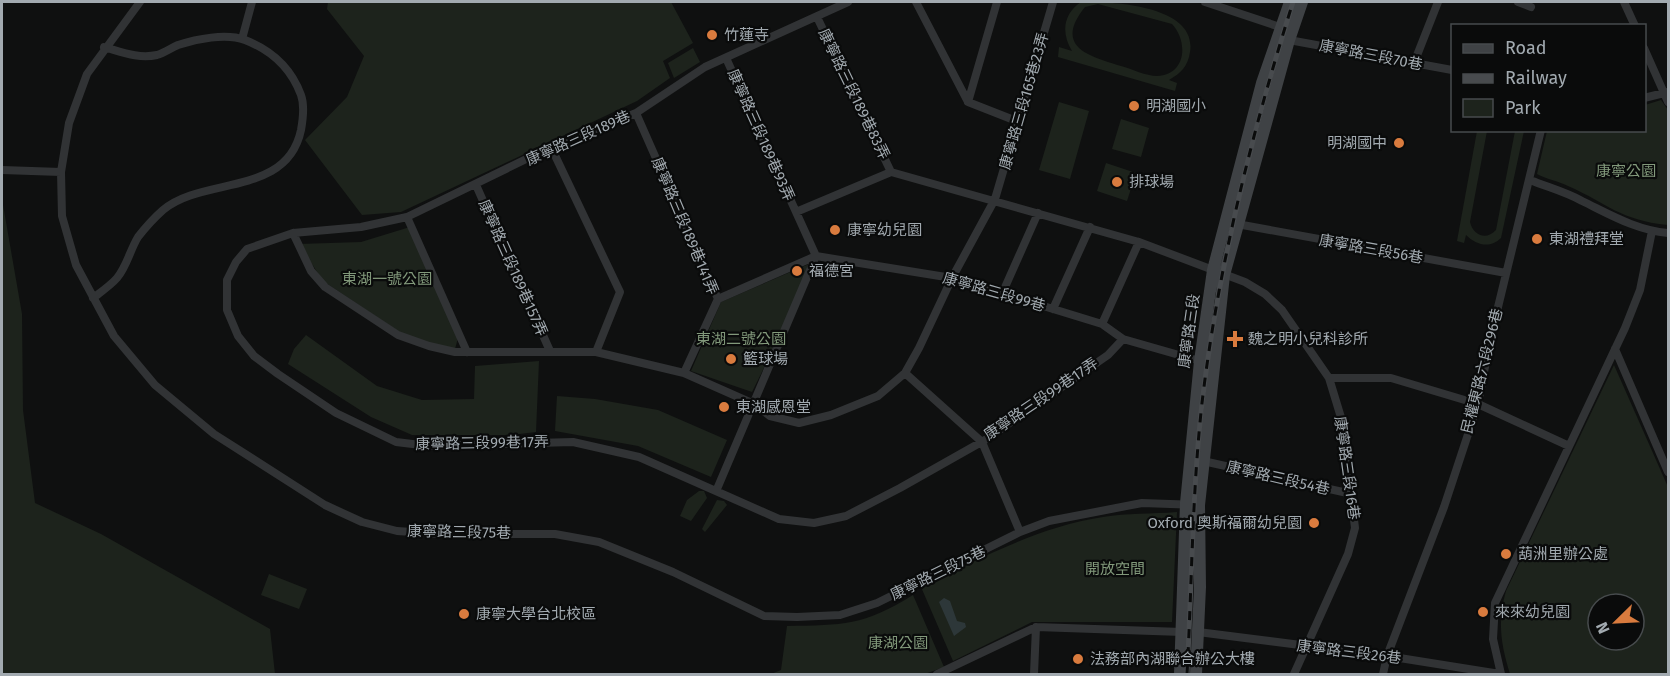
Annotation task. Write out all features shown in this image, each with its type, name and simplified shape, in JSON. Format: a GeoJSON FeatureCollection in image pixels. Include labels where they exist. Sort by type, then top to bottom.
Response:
{"type":"FeatureCollection","features":[{"type":"Feature","properties":{"kind":"main road","name":"康寧路三段"},"geometry":{"type":"LineString","coordinates":[[1180,675],[1186,503],[1200,361],[1262,83],[1290,2]]}},
{"type":"Feature","properties":{"kind":"main road","name":"康寧路三段"},"geometry":{"type":"LineString","coordinates":[[1196,675],[1199,505],[1219,272],[1237,224],[1302,2]]}},
{"type":"Feature","properties":{"kind":"street","name":"康寧路三段75巷"},"geometry":{"type":"LineString","coordinates":[[140,2],[104,47],[87,74],[69,123],[61,172],[62,216],[76,266],[114,336],[154,386],[214,434],[325,505],[362,522],[398,531],[442,534],[555,534],[599,542],[673,572],[764,616],[796,617],[840,615],[877,603],[1020,532],[1049,521],[1142,503],[1199,505]]}},
{"type":"Feature","properties":{"kind":"street"},"geometry":{"type":"LineString","coordinates":[[242,39],[252,2]]}},
{"type":"Feature","properties":{"kind":"street","name":"康寧路三段189巷"},"geometry":{"type":"LineString","coordinates":[[293,233],[361,227],[407,217],[551,147],[636,113],[705,67],[848,2]]}},
{"type":"Feature","properties":{"kind":"street"},"geometry":{"type":"LineString","coordinates":[[916,2],[968,102],[1018,122]]}},
{"type":"Feature","properties":{"kind":"street"},"geometry":{"type":"LineString","coordinates":[[968,102],[997,2]]}},
{"type":"Feature","properties":{"kind":"street","name":"康寧路三段165巷23弄"},"geometry":{"type":"LineString","coordinates":[[905,373],[952,278],[995,199],[1053,2]]}},
{"type":"Feature","properties":{"kind":"street"},"geometry":{"type":"LineString","coordinates":[[1205,2],[1280,27]]}},
{"type":"Feature","properties":{"kind":"street"},"geometry":{"type":"LineString","coordinates":[[1414,63],[1438,2]]}},
{"type":"Feature","properties":{"kind":"street"},"geometry":{"type":"LineString","coordinates":[[1518,2],[1531,7]]}},
{"type":"Feature","properties":{"kind":"street"},"geometry":{"type":"LineString","coordinates":[[1624,2],[1634,24]]}},
{"type":"Feature","properties":{"kind":"street","name":"康寧路三段189巷83弄"},"geometry":{"type":"LineString","coordinates":[[817,17],[891,172]]}},
{"type":"Feature","properties":{"kind":"street"},"geometry":{"type":"LineString","coordinates":[[93,298],[117,278],[139,237],[164,209],[205,191],[256,179],[274,169],[290,153],[299,138],[303,118],[303,100],[289,70],[273,55],[242,39],[206,38],[178,45],[158,55],[134,57],[104,47]]}},
{"type":"Feature","properties":{"kind":"street","name":"康寧路三段70巷"},"geometry":{"type":"LineString","coordinates":[[1289,40],[1451,70]]}},
{"type":"Feature","properties":{"kind":"street"},"geometry":{"type":"LineString","coordinates":[[1646,52],[1667,95],[1646,98]]}},
{"type":"Feature","properties":{"kind":"street","name":"康寧路三段189巷93弄"},"geometry":{"type":"LineString","coordinates":[[726,58],[816,256]]}},
{"type":"Feature","properties":{"kind":"street","name":"康寧路三段189巷141弄"},"geometry":{"type":"LineString","coordinates":[[636,113],[718,298],[684,373]]}},
{"type":"Feature","properties":{"kind":"street","name":"民權東路六段296巷"},"geometry":{"type":"LineString","coordinates":[[1383,675],[1387,656],[1444,507],[1478,404],[1506,273],[1541,132]]}},
{"type":"Feature","properties":{"kind":"street"},"geometry":{"type":"LineString","coordinates":[[551,147],[620,292],[596,352]]}},
{"type":"Feature","properties":{"kind":"street"},"geometry":{"type":"LineString","coordinates":[[2,170],[61,172]]}},
{"type":"Feature","properties":{"kind":"street","name":"康寧路三段189巷93弄"},"geometry":{"type":"LineString","coordinates":[[796,212],[891,172]]}},
{"type":"Feature","properties":{"kind":"street","name":"康寧路三段16巷"},"geometry":{"type":"LineString","coordinates":[[891,172],[995,199],[1139,242],[1219,272],[1265,294],[1282,310],[1329,378],[1343,424],[1355,528],[1348,554],[1294,675]]}},
{"type":"Feature","properties":{"kind":"street"},"geometry":{"type":"LineString","coordinates":[[1530,180],[1581,200],[1608,216],[1652,231],[1668,233]]}},
{"type":"Feature","properties":{"kind":"street","name":"康寧路三段189巷157弄"},"geometry":{"type":"LineString","coordinates":[[476,185],[549,351]]}},
{"type":"Feature","properties":{"kind":"street"},"geometry":{"type":"LineString","coordinates":[[1002,294],[1038,213]]}},
{"type":"Feature","properties":{"kind":"street"},"geometry":{"type":"LineString","coordinates":[[407,217],[467,352]]}},
{"type":"Feature","properties":{"kind":"street","name":"康寧路三段56巷"},"geometry":{"type":"LineString","coordinates":[[1237,224],[1506,273]]}},
{"type":"Feature","properties":{"kind":"street"},"geometry":{"type":"LineString","coordinates":[[1053,309],[1090,227]]}},
{"type":"Feature","properties":{"kind":"street"},"geometry":{"type":"LineString","coordinates":[[1501,674],[1493,639],[1495,603],[1615,349],[1640,290],[1652,231]]}},
{"type":"Feature","properties":{"kind":"street"},"geometry":{"type":"LineString","coordinates":[[293,233],[311,271],[325,287],[398,335],[455,352],[596,352],[684,373],[754,404],[770,416],[799,423],[862,404],[878,396],[905,373]]}},
{"type":"Feature","properties":{"kind":"street","name":"康寧路三段99巷17弄"},"geometry":{"type":"LineString","coordinates":[[293,233],[255,245],[241,255],[227,280],[227,310],[238,336],[254,356],[336,413],[396,442],[408,444],[429,446],[573,442],[639,457],[717,489],[779,519],[814,523],[846,516],[982,442],[1108,355],[1123,339]]}},
{"type":"Feature","properties":{"kind":"street"},"geometry":{"type":"LineString","coordinates":[[1102,324],[1139,242]]}},
{"type":"Feature","properties":{"kind":"street"},"geometry":{"type":"LineString","coordinates":[[718,298],[816,256]]}},
{"type":"Feature","properties":{"kind":"street"},"geometry":{"type":"LineString","coordinates":[[717,489],[816,256]]}},
{"type":"Feature","properties":{"kind":"street","name":"康寧路三段99巷"},"geometry":{"type":"LineString","coordinates":[[816,256],[952,278],[1102,324],[1123,339],[1200,361]]}},
{"type":"Feature","properties":{"kind":"street"},"geometry":{"type":"LineString","coordinates":[[1615,349],[1668,472]]}},
{"type":"Feature","properties":{"kind":"street","name":"康寧路三段99巷17弄"},"geometry":{"type":"LineString","coordinates":[[905,373],[982,442]]}},
{"type":"Feature","properties":{"kind":"street"},"geometry":{"type":"LineString","coordinates":[[1329,378],[1391,378],[1478,404],[1569,446]]}},
{"type":"Feature","properties":{"kind":"street"},"geometry":{"type":"LineString","coordinates":[[982,442],[1020,532]]}},
{"type":"Feature","properties":{"kind":"street","name":"康寧路三段54巷"},"geometry":{"type":"LineString","coordinates":[[1203,461],[1352,494]]}},
{"type":"Feature","properties":{"kind":"street"},"geometry":{"type":"LineString","coordinates":[[937,675],[1036,627],[1182,632]]}},
{"type":"Feature","properties":{"kind":"street"},"geometry":{"type":"LineString","coordinates":[[1034,675],[1036,627]]}},
{"type":"Feature","properties":{"kind":"street","name":"康寧路三段26巷"},"geometry":{"type":"LineString","coordinates":[[1198,632],[1387,656],[1501,674]]}},
{"type":"Feature","properties":{"kind":"green space"},"geometry":{"type":"Polygon","coordinates":[[[328,2],[671,2],[693,43],[663,61],[670,78],[637,101],[401,212],[362,215],[305,140],[347,97],[364,56],[327,9],[328,2]]]}},
{"type":"Feature","properties":{"kind":"green space"},"geometry":{"type":"Polygon","coordinates":[[[1081,2],[1131,5],[1167,15],[1181,24],[1189,36],[1190,52],[1183,69],[1169,80],[1177,83],[1175,91],[1058,57],[1059,47],[1072,51],[1065,31],[1067,18],[1081,2]],[[1098,4],[1085,7],[1076,21],[1073,32],[1074,41],[1079,48],[1097,58],[1157,76],[1174,70],[1182,56],[1181,39],[1172,24],[1098,4]]]}},
{"type":"Feature","properties":{"kind":"green space"},"geometry":{"type":"Polygon","coordinates":[[[693,48],[700,62],[674,78],[668,63],[693,48]]]}},
{"type":"Feature","properties":{"kind":"green space","name":"康寧公園"},"geometry":{"type":"Polygon","coordinates":[[[1661,100],[1668,110],[1668,225],[1651,223],[1626,215],[1568,186],[1537,174],[1547,132],[1646,132],[1646,105],[1661,100]]]}},
{"type":"Feature","properties":{"kind":"green space"},"geometry":{"type":"Polygon","coordinates":[[[1059,102],[1089,111],[1070,179],[1039,170],[1059,102]]]}},
{"type":"Feature","properties":{"kind":"green space","name":"排球場"},"geometry":{"type":"Polygon","coordinates":[[[1121,119],[1149,128],[1141,157],[1112,149],[1121,119]]]}},
{"type":"Feature","properties":{"kind":"green space"},"geometry":{"type":"Polygon","coordinates":[[[1477,132],[1487,132],[1470,222],[1477,233],[1484,236],[1496,230],[1515,132],[1524,132],[1501,238],[1488,245],[1474,241],[1466,235],[1464,243],[1457,241],[1477,132]]]}},
{"type":"Feature","properties":{"kind":"green space","name":"排球場"},"geometry":{"type":"Polygon","coordinates":[[[1106,163],[1136,173],[1127,201],[1097,191],[1106,163]]]}},
{"type":"Feature","properties":{"kind":"green space"},"geometry":{"type":"Polygon","coordinates":[[[2,199],[22,314],[23,410],[35,503],[101,534],[270,629],[275,674],[2,674],[2,199]]]}},
{"type":"Feature","properties":{"kind":"green space","name":"東湖一號公園"},"geometry":{"type":"Polygon","coordinates":[[[410,227],[458,338],[455,349],[419,345],[323,281],[299,244],[361,242],[410,227]]]}},
{"type":"Feature","properties":{"kind":"green space","name":"東湖二號公園"},"geometry":{"type":"Polygon","coordinates":[[[809,264],[814,267],[752,392],[691,371],[721,302],[809,264]]]}},
{"type":"Feature","properties":{"kind":"green space"},"geometry":{"type":"Polygon","coordinates":[[[306,335],[377,386],[422,400],[474,399],[475,366],[539,361],[536,432],[511,435],[412,435],[371,417],[288,364],[294,349],[306,335]]]}},
{"type":"Feature","properties":{"kind":"green space"},"geometry":{"type":"Polygon","coordinates":[[[1614,365],[1668,487],[1668,674],[1510,674],[1501,633],[1506,591],[1614,365]]]}},
{"type":"Feature","properties":{"kind":"green space"},"geometry":{"type":"Polygon","coordinates":[[[557,396],[595,399],[658,410],[727,440],[711,477],[638,446],[555,431],[557,396]]]}},
{"type":"Feature","properties":{"kind":"green space"},"geometry":{"type":"Polygon","coordinates":[[[699,491],[704,491],[707,498],[691,521],[680,516],[687,500],[699,491]]]}},
{"type":"Feature","properties":{"kind":"green space"},"geometry":{"type":"Polygon","coordinates":[[[717,500],[724,501],[727,505],[705,532],[702,529],[717,500]]]}},
{"type":"Feature","properties":{"kind":"green space","name":"開放空間"},"geometry":{"type":"Polygon","coordinates":[[[1177,512],[1172,622],[1032,622],[953,661],[921,587],[1009,545],[1055,528],[1112,516],[1177,512]]]}},
{"type":"Feature","properties":{"kind":"green space"},"geometry":{"type":"Polygon","coordinates":[[[269,574],[307,589],[299,609],[261,595],[269,574]]]}},
{"type":"Feature","properties":{"kind":"green space","name":"康湖公園"},"geometry":{"type":"Polygon","coordinates":[[[913,595],[944,667],[925,674],[771,674],[781,670],[787,626],[852,622],[880,613],[913,595]]]}},
{"type":"Feature","properties":{"kind":"shaded area"},"geometry":{"type":"Polygon","coordinates":[[[944,598],[950,601],[957,621],[965,623],[966,627],[954,636],[939,602],[944,598]]]}},
{"type":"Feature","properties":{"kind":"railway"},"geometry":{"type":"LineString","coordinates":[[1187,674],[1196,471],[1202,403],[1217,301],[1250,150],[1293,2]]}},
{"type":"Feature","properties":{"kind":"place","name":"竹蓮寺"},"geometry":{"type":"Point","coordinates":[712,35]}},
{"type":"Feature","properties":{"kind":"place","name":"明湖國小"},"geometry":{"type":"Point","coordinates":[1134,106]}},
{"type":"Feature","properties":{"kind":"place","name":"明湖國中"},"geometry":{"type":"Point","coordinates":[1399,143]}},
{"type":"Feature","properties":{"kind":"place","name":"排球場"},"geometry":{"type":"Point","coordinates":[1117,182]}},
{"type":"Feature","properties":{"kind":"place","name":"康寧幼兒園"},"geometry":{"type":"Point","coordinates":[835,230]}},
{"type":"Feature","properties":{"kind":"place","name":"東湖禮拜堂"},"geometry":{"type":"Point","coordinates":[1537,239]}},
{"type":"Feature","properties":{"kind":"place","name":"福德宮"},"geometry":{"type":"Point","coordinates":[797,271]}},
{"type":"Feature","properties":{"kind":"place","name":"魏之明小兒科診所"},"geometry":{"type":"Point","coordinates":[1235,339]}},
{"type":"Feature","properties":{"kind":"place","name":"籃球場"},"geometry":{"type":"Point","coordinates":[731,359]}},
{"type":"Feature","properties":{"kind":"place","name":"東湖感恩堂"},"geometry":{"type":"Point","coordinates":[724,407]}},
{"type":"Feature","properties":{"kind":"place","name":"Oxford 奧斯福爾幼兒園"},"geometry":{"type":"Point","coordinates":[1314,523]}},
{"type":"Feature","properties":{"kind":"place","name":"葫洲里辦公處"},"geometry":{"type":"Point","coordinates":[1506,554]}},
{"type":"Feature","properties":{"kind":"place","name":"來來幼兒園"},"geometry":{"type":"Point","coordinates":[1483,612]}},
{"type":"Feature","properties":{"kind":"place","name":"康寧大學台北校區"},"geometry":{"type":"Point","coordinates":[464,614]}},
{"type":"Feature","properties":{"kind":"place","name":"法務部內湖聯合辦公大樓"},"geometry":{"type":"Point","coordinates":[1078,659]}}]}
